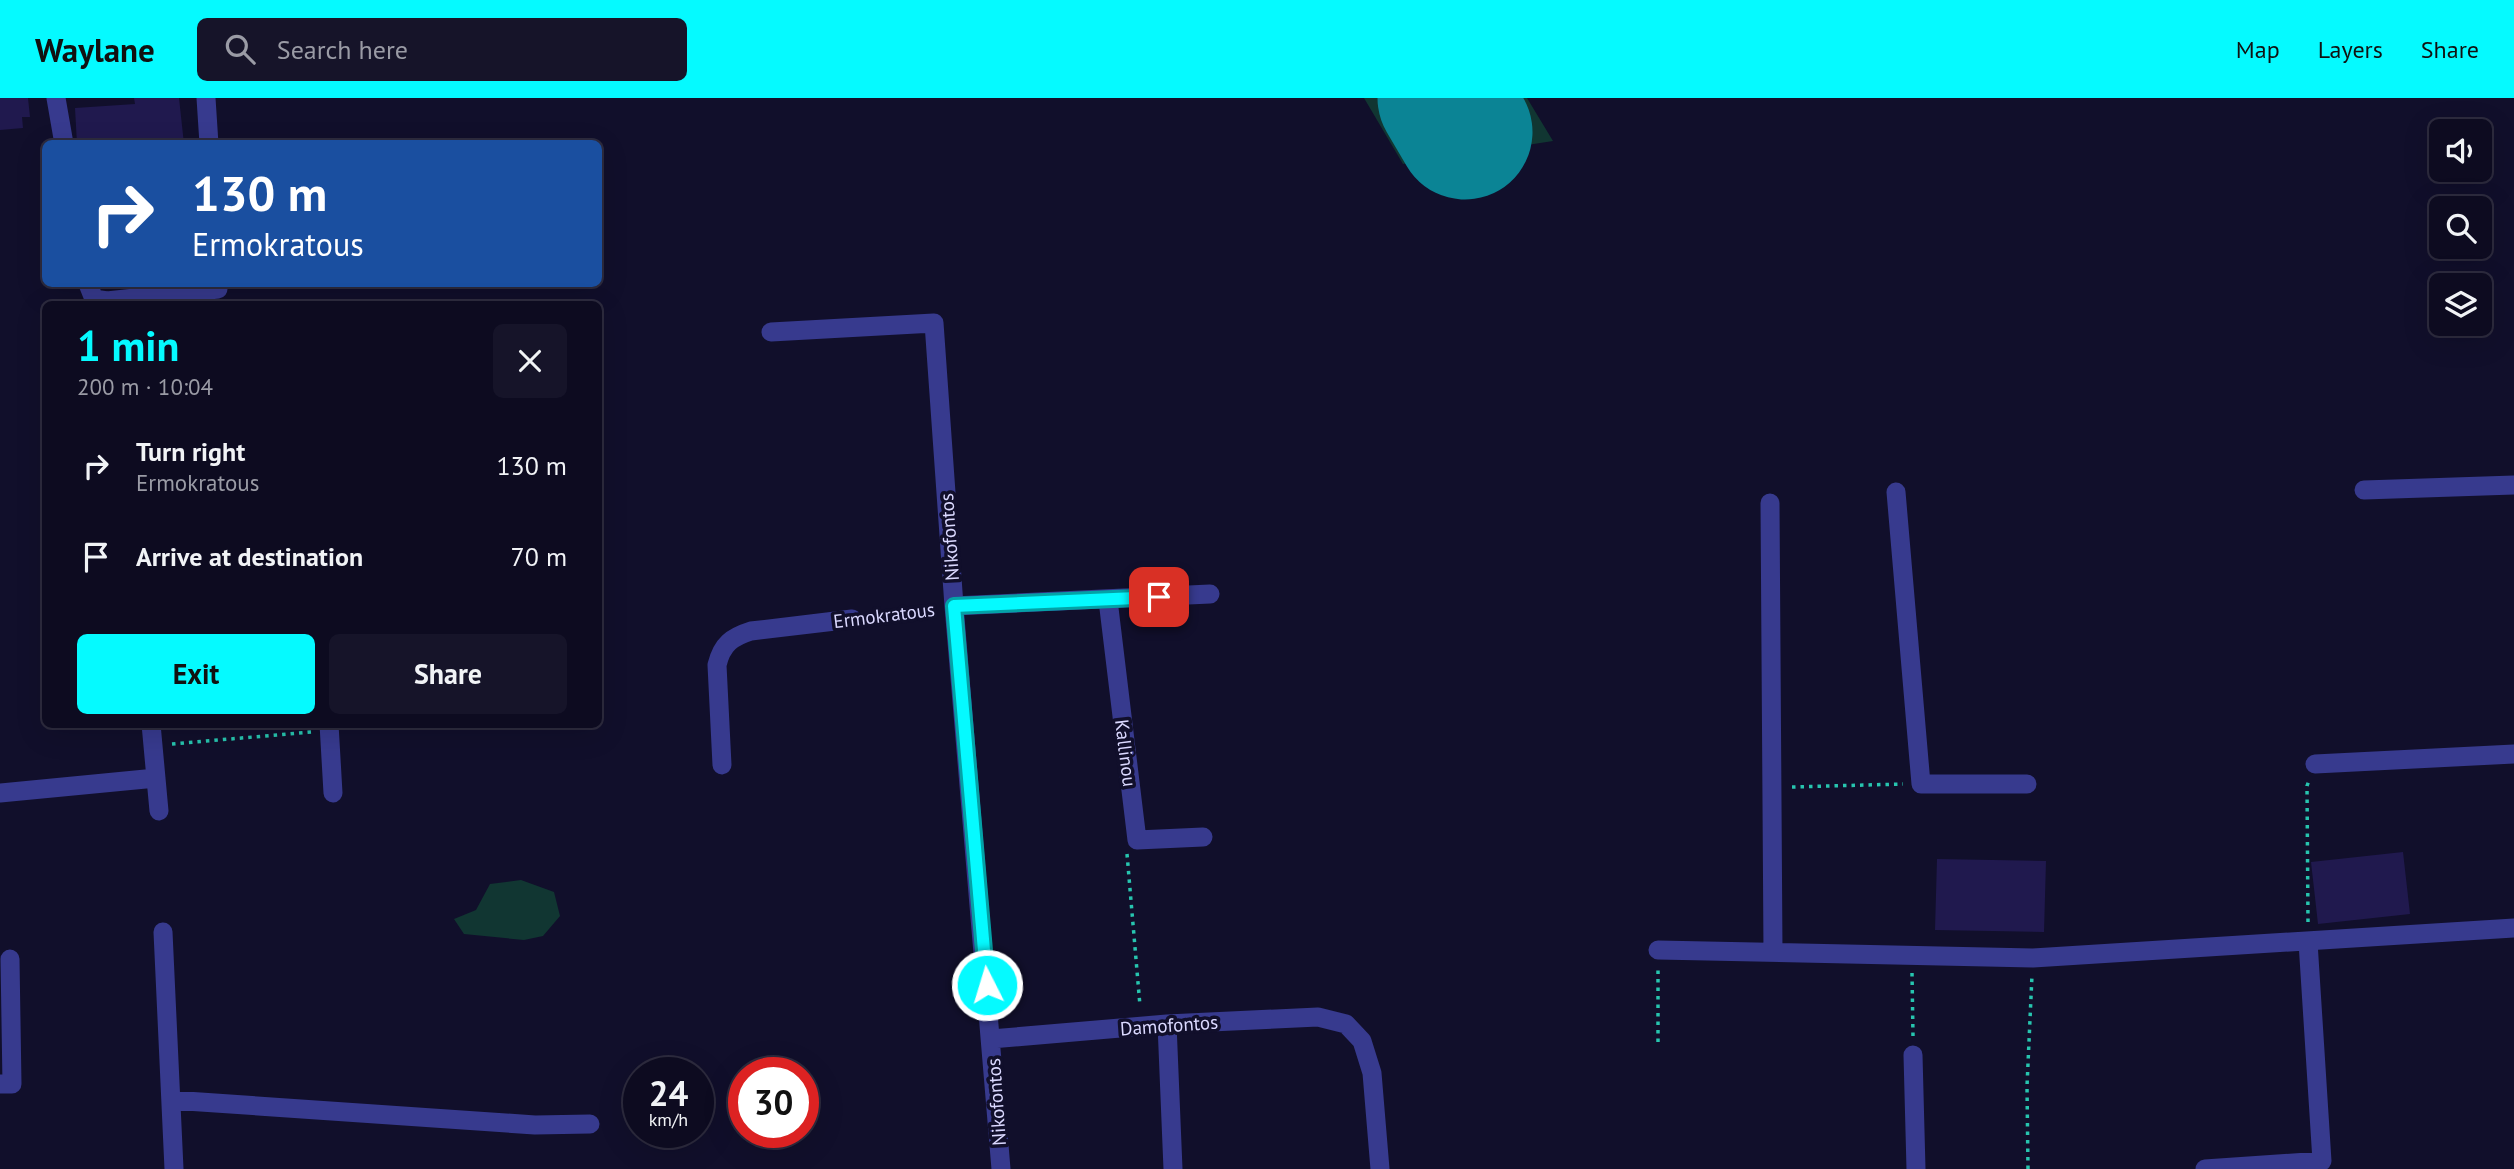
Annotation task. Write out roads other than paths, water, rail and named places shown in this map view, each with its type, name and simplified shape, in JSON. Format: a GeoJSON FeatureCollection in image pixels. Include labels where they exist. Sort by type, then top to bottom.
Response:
{"type":"FeatureCollection","features":[{"type":"Feature","properties":{"kind":"street"},"geometry":{"type":"LineString","coordinates":[[56,98],[63,140]]}},
{"type":"Feature","properties":{"kind":"street"},"geometry":{"type":"LineString","coordinates":[[206,98],[209,140]]}},
{"type":"Feature","properties":{"kind":"street"},"geometry":{"type":"LineString","coordinates":[[89,287],[94,299],[107,301],[218,292]]}},
{"type":"Feature","properties":{"kind":"street","name":"Nikofontos"},"geometry":{"type":"LineString","coordinates":[[771,332],[934,323],[954,606],[1001,1169]]}},
{"type":"Feature","properties":{"kind":"street"},"geometry":{"type":"LineString","coordinates":[[2364,490],[2514,485]]}},
{"type":"Feature","properties":{"kind":"street"},"geometry":{"type":"LineString","coordinates":[[1896,492],[1921,784],[2027,784]]}},
{"type":"Feature","properties":{"kind":"street"},"geometry":{"type":"LineString","coordinates":[[1770,503],[1773,951]]}},
{"type":"Feature","properties":{"kind":"street","name":"Ermokratous"},"geometry":{"type":"LineString","coordinates":[[954,606],[1210,594]]}},
{"type":"Feature","properties":{"kind":"street","name":"Kallinou"},"geometry":{"type":"LineString","coordinates":[[1108,600],[1137,840],[1203,837]]}},
{"type":"Feature","properties":{"kind":"street","name":"Ermokratous"},"geometry":{"type":"LineString","coordinates":[[722,765],[717,665],[720,653],[728,642],[751,631],[852,619]]}},
{"type":"Feature","properties":{"kind":"street"},"geometry":{"type":"LineString","coordinates":[[151,728],[159,811]]}},
{"type":"Feature","properties":{"kind":"street"},"geometry":{"type":"LineString","coordinates":[[329,728],[333,793]]}},
{"type":"Feature","properties":{"kind":"street"},"geometry":{"type":"LineString","coordinates":[[2315,764],[2514,754]]}},
{"type":"Feature","properties":{"kind":"street"},"geometry":{"type":"LineString","coordinates":[[0,793],[156,778]]}},
{"type":"Feature","properties":{"kind":"street"},"geometry":{"type":"LineString","coordinates":[[1658,950],[2033,958],[2514,928]]}},
{"type":"Feature","properties":{"kind":"street"},"geometry":{"type":"LineString","coordinates":[[163,932],[174,1169]]}},
{"type":"Feature","properties":{"kind":"street"},"geometry":{"type":"LineString","coordinates":[[2205,1169],[2322,1161],[2308,942]]}},
{"type":"Feature","properties":{"kind":"street"},"geometry":{"type":"LineString","coordinates":[[0,1084],[12,1084],[10,959]]}},
{"type":"Feature","properties":{"kind":"street","name":"Damofontos"},"geometry":{"type":"LineString","coordinates":[[991,1039],[1167,1024],[1318,1017],[1346,1024],[1362,1041],[1373,1073],[1380,1169]]}},
{"type":"Feature","properties":{"kind":"street"},"geometry":{"type":"LineString","coordinates":[[1167,1024],[1173,1169]]}},
{"type":"Feature","properties":{"kind":"street"},"geometry":{"type":"LineString","coordinates":[[1913,1055],[1916,1169]]}},
{"type":"Feature","properties":{"kind":"street"},"geometry":{"type":"LineString","coordinates":[[171,1100],[535,1125],[590,1124]]}}]}
